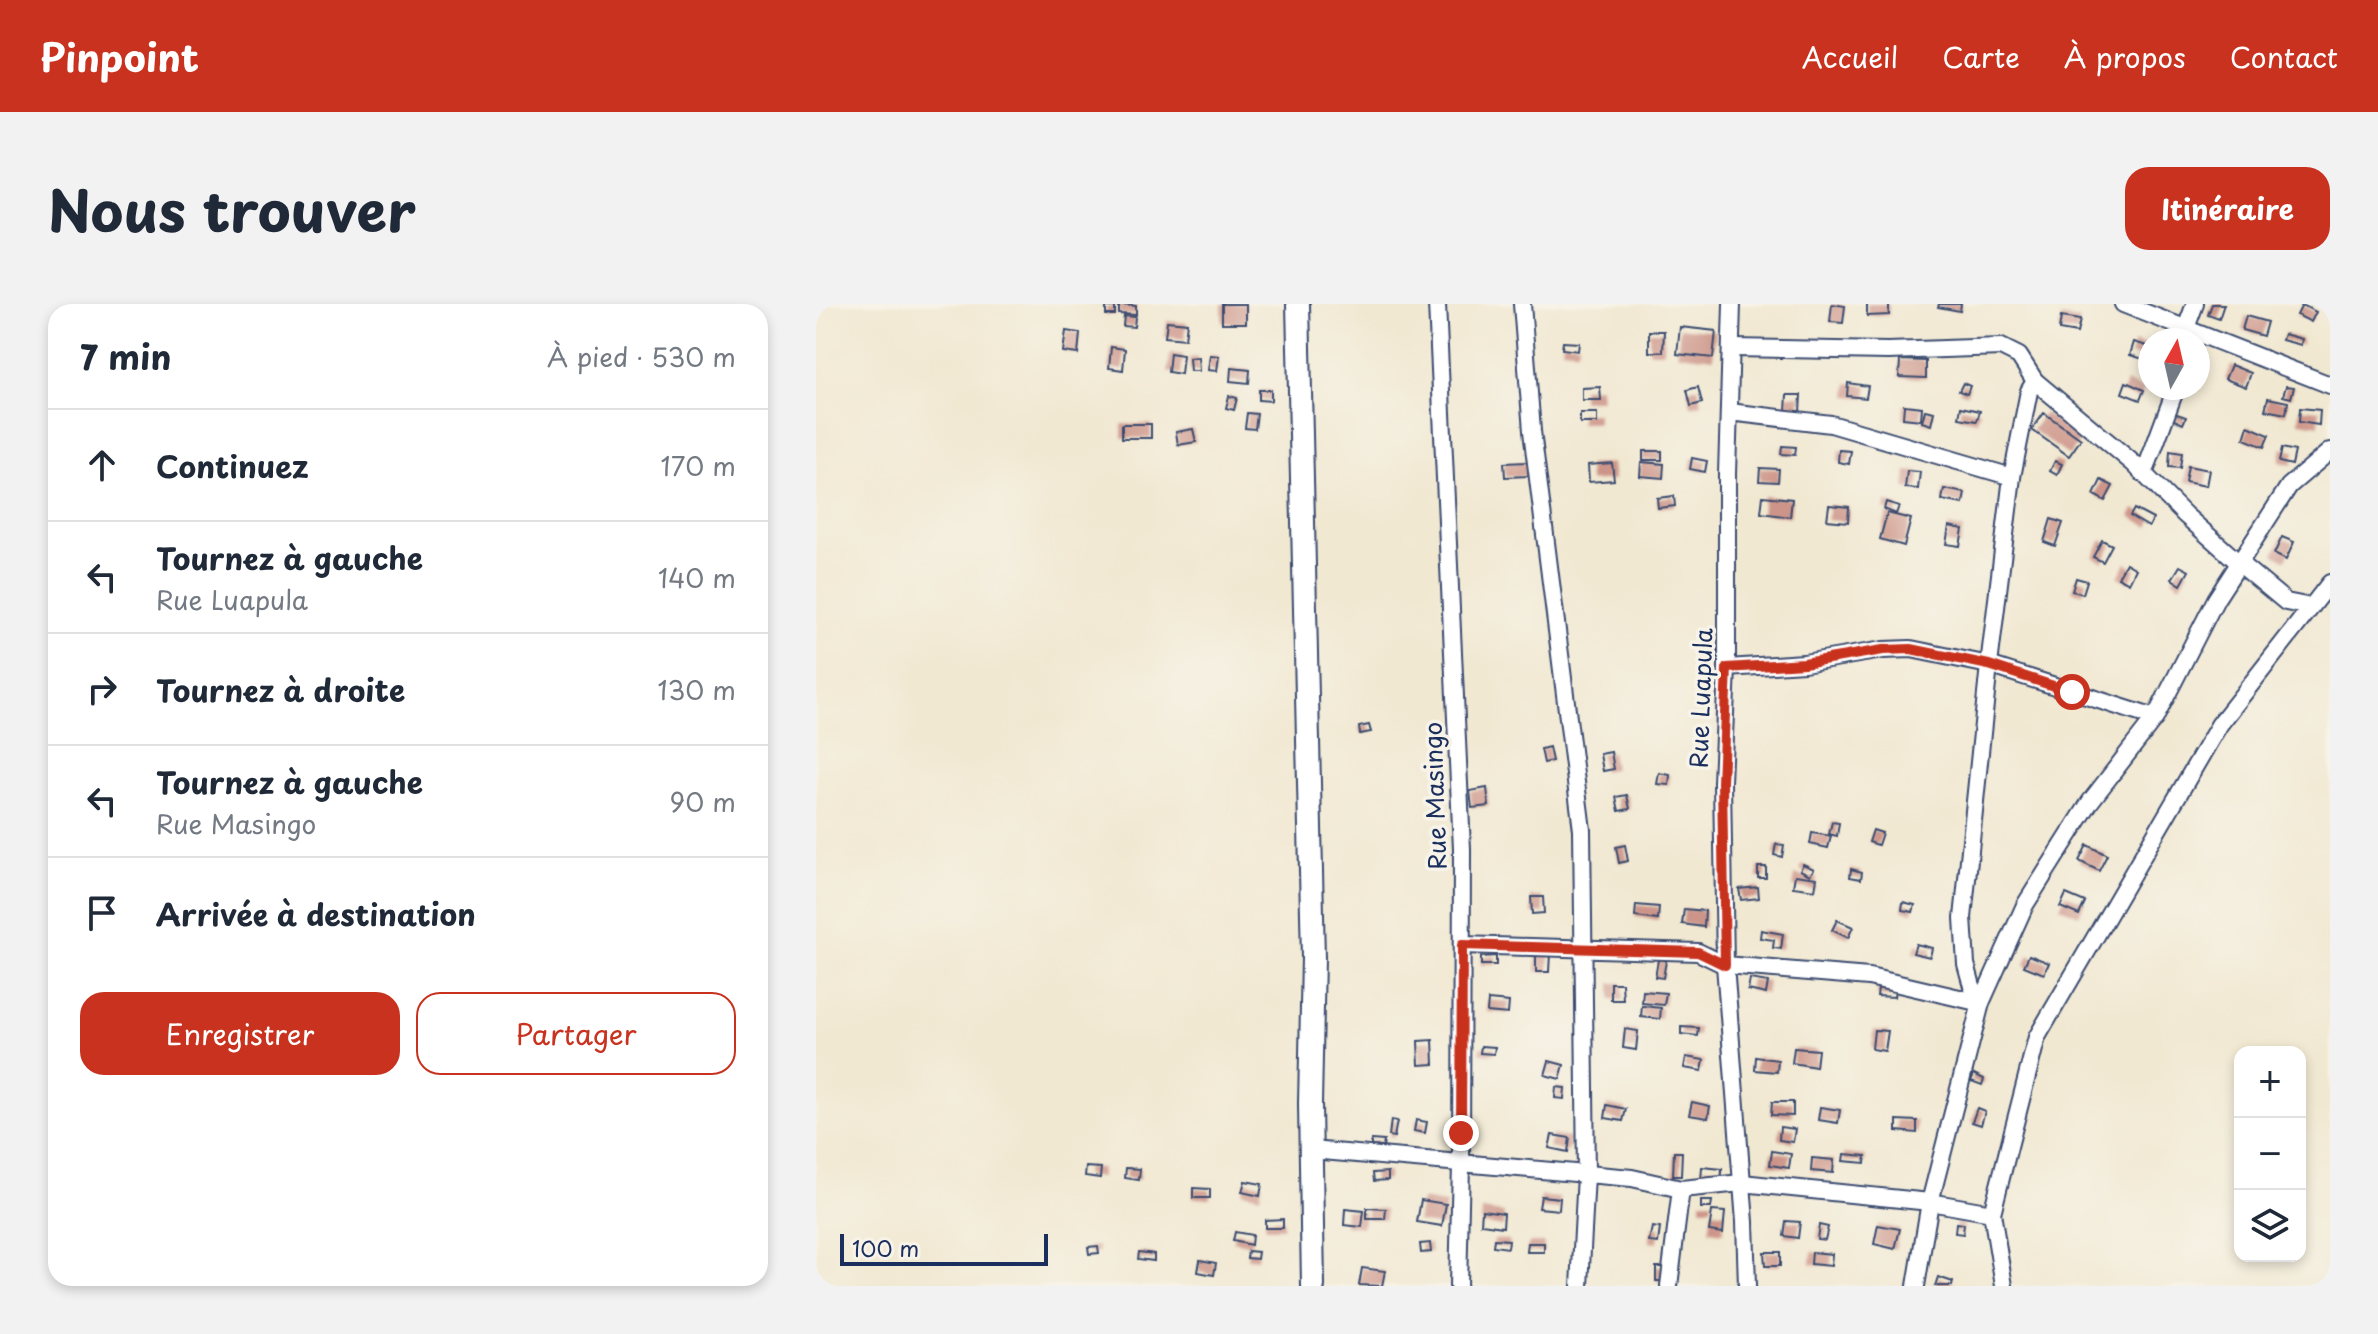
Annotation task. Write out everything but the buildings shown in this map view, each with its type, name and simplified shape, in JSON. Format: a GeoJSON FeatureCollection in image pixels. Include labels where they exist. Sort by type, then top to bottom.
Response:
{"type":"FeatureCollection","features":[{"type":"Feature","properties":{"kind":"main road"},"geometry":{"type":"LineString","coordinates":[[1298,304],[1313,958],[1313,1286]]}},
{"type":"Feature","properties":{"kind":"street","name":"Rue Masingo"},"geometry":{"type":"LineString","coordinates":[[1437,304],[1462,849],[1458,1286]]}},
{"type":"Feature","properties":{"kind":"street"},"geometry":{"type":"LineString","coordinates":[[1522,304],[1532,431],[1582,830],[1586,1175],[1580,1286]]}},
{"type":"Feature","properties":{"kind":"street","name":"Rue Luapula"},"geometry":{"type":"LineString","coordinates":[[1732,304],[1727,668],[1722,782],[1725,965],[1747,1286]]}},
{"type":"Feature","properties":{"kind":"street"},"geometry":{"type":"LineString","coordinates":[[2123,304],[2179,328]]}},
{"type":"Feature","properties":{"kind":"street"},"geometry":{"type":"LineString","coordinates":[[2192,328],[2195,304]]}},
{"type":"Feature","properties":{"kind":"street"},"geometry":{"type":"LineString","coordinates":[[2210,340],[2330,385]]}},
{"type":"Feature","properties":{"kind":"street"},"geometry":{"type":"LineString","coordinates":[[1732,348],[1888,351],[2001,347],[2019,356],[2035,381],[2144,474],[2239,563],[2286,602],[2311,607]]}},
{"type":"Feature","properties":{"kind":"street"},"geometry":{"type":"LineString","coordinates":[[1981,1003],[1966,964],[1963,918],[2012,477],[2029,391],[2035,381]]}},
{"type":"Feature","properties":{"kind":"street"},"geometry":{"type":"LineString","coordinates":[[2144,474],[2172,400]]}},
{"type":"Feature","properties":{"kind":"street"},"geometry":{"type":"LineString","coordinates":[[1729,412],[1831,424],[2012,477]]}},
{"type":"Feature","properties":{"kind":"street"},"geometry":{"type":"LineString","coordinates":[[1916,1286],[1930,1202],[1981,1003],[2025,905],[2090,802],[2155,718],[2216,599],[2289,486],[2330,451]]}},
{"type":"Feature","properties":{"kind":"street"},"geometry":{"type":"LineString","coordinates":[[2004,1286],[1992,1213],[2037,1037],[2219,725],[2330,583]]}},
{"type":"Feature","properties":{"kind":"street"},"geometry":{"type":"LineString","coordinates":[[1727,668],[1804,663],[1883,650],[1911,649],[1989,665],[2155,718]]}},
{"type":"Feature","properties":{"kind":"street"},"geometry":{"type":"LineString","coordinates":[[1462,945],[1698,952],[1725,965],[1869,977],[1981,1003]]}},
{"type":"Feature","properties":{"kind":"street"},"geometry":{"type":"LineString","coordinates":[[1311,1150],[1632,1178],[1681,1189],[1742,1183],[1930,1202],[1992,1213]]}},
{"type":"Feature","properties":{"kind":"street"},"geometry":{"type":"LineString","coordinates":[[1669,1286],[1681,1189]]}},
{"type":"Feature","properties":{"kind":"route"},"geometry":{"type":"LineString","coordinates":[[1461,1133],[1462,945],[1698,952],[1725,965],[1722,782],[1727,668],[1804,663],[1883,650],[1911,649],[1989,665],[2072,692]]}}]}
